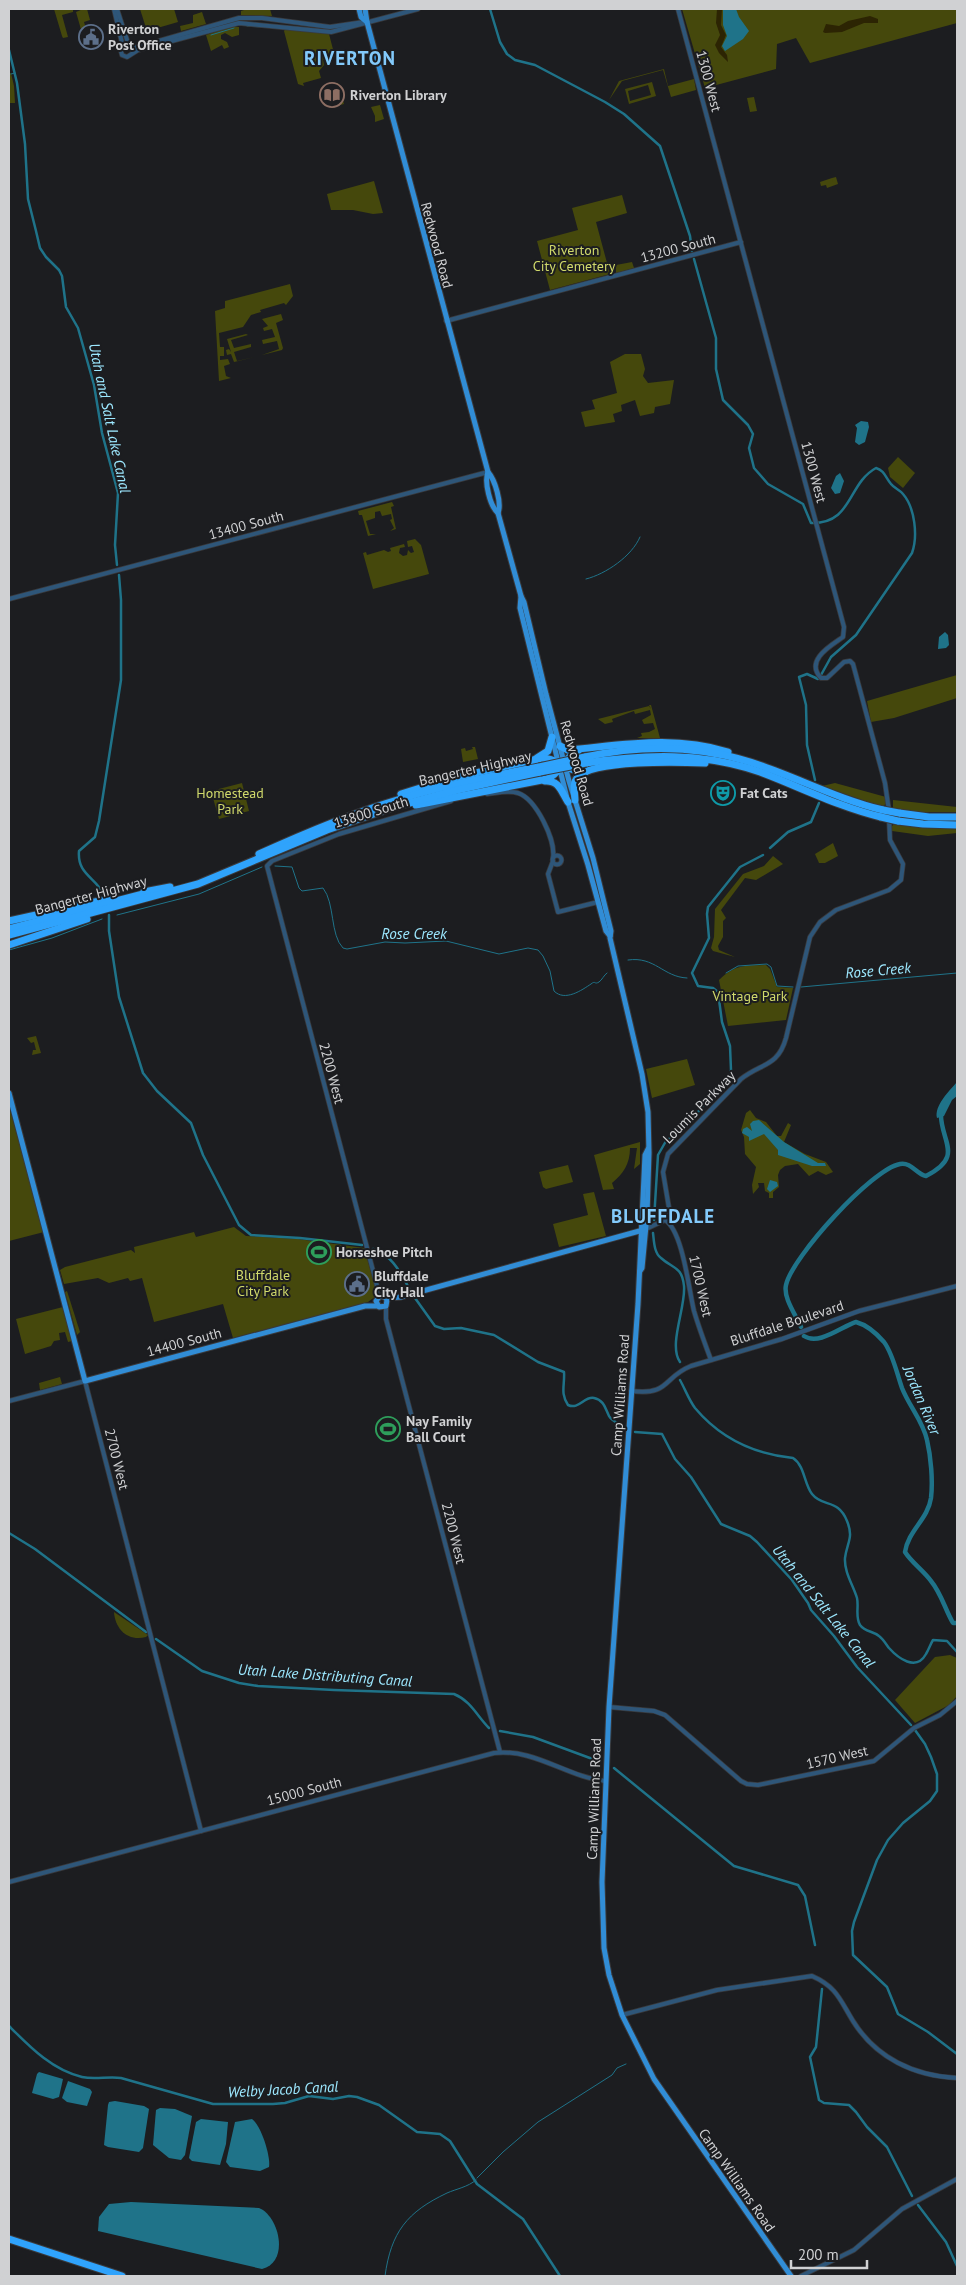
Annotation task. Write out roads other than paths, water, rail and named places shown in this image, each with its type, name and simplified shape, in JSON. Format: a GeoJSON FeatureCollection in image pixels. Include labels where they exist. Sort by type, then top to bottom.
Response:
{"type":"FeatureCollection","features":[{"type":"Feature","properties":{"kind":"highway"},"geometry":{"type":"LineString","coordinates":[[530,760],[546,754],[552,737]]}},
{"type":"Feature","properties":{"kind":"highway"},"geometry":{"type":"LineString","coordinates":[[560,746],[565,750],[647,742],[701,745],[758,762],[798,780]]}},
{"type":"Feature","properties":{"kind":"highway"},"geometry":{"type":"LineString","coordinates":[[362,817],[471,793],[537,781],[553,776],[571,754],[582,749]]}},
{"type":"Feature","properties":{"kind":"highway","name":"Bangerter Highway"},"geometry":{"type":"LineString","coordinates":[[9,929],[170,888],[223,870],[348,816],[436,789],[586,760],[623,750],[681,749],[738,758],[882,814]]}},
{"type":"Feature","properties":{"kind":"highway","name":"Bangerter Highway"},"geometry":{"type":"LineString","coordinates":[[586,760],[681,756],[725,762],[758,772],[842,806],[899,817],[923,824],[957,825]]}},
{"type":"Feature","properties":{"kind":"highway"},"geometry":{"type":"LineString","coordinates":[[348,816],[429,784],[530,760],[546,758],[575,772],[585,772],[630,763],[656,761],[712,764],[758,772]]}},
{"type":"Feature","properties":{"kind":"highway","name":"Bangerter Highway"},"geometry":{"type":"LineString","coordinates":[[9,935],[156,896],[216,877],[309,837],[362,817],[441,794],[540,769]]}},
{"type":"Feature","properties":{"kind":"highway"},"geometry":{"type":"LineString","coordinates":[[572,801],[576,779],[585,772]]}},
{"type":"Feature","properties":{"kind":"highway"},"geometry":{"type":"LineString","coordinates":[[537,781],[557,783],[572,801]]}},
{"type":"Feature","properties":{"kind":"highway","name":"Bangerter Highway"},"geometry":{"type":"LineString","coordinates":[[899,817],[957,817]]}},
{"type":"Feature","properties":{"kind":"highway"},"geometry":{"type":"LineString","coordinates":[[9,921],[74,905],[170,888]]}},
{"type":"Feature","properties":{"kind":"highway"},"geometry":{"type":"LineString","coordinates":[[9,945],[156,896]]}},
{"type":"Feature","properties":{"kind":"highway"},"geometry":{"type":"LineString","coordinates":[[9,2239],[122,2276]]}},
{"type":"Feature","properties":{"kind":"main road","name":"Redwood Road"},"geometry":{"type":"LineString","coordinates":[[359,9],[361,17],[367,22]]}},
{"type":"Feature","properties":{"kind":"main road","name":"Redwood Road"},"geometry":{"type":"LineString","coordinates":[[365,9],[446,321],[488,472],[486,478],[494,509],[498,513],[520,596],[520,608],[549,727],[562,765],[606,931],[610,936]]}},
{"type":"Feature","properties":{"kind":"main road","name":"Redwood Road"},"geometry":{"type":"LineString","coordinates":[[520,596],[524,602],[560,746],[562,765]]}},
{"type":"Feature","properties":{"kind":"main road","name":"Redwood Road"},"geometry":{"type":"LineString","coordinates":[[572,801],[599,880],[642,1074],[649,1127]]}},
{"type":"Feature","properties":{"kind":"main road","name":"2700 West"},"geometry":{"type":"LineString","coordinates":[[9,1093],[85,1381]]}},
{"type":"Feature","properties":{"kind":"main road","name":"Camp Williams Road"},"geometry":{"type":"LineString","coordinates":[[649,1127],[609,1707],[605,1781],[602,1932],[609,1975],[622,2015],[654,2079],[791,2276]]}},
{"type":"Feature","properties":{"kind":"main road"},"geometry":{"type":"LineString","coordinates":[[400,1297],[385,1297],[386,1305],[400,1297],[643,1230]]}},
{"type":"Feature","properties":{"kind":"main road","name":"14400 South"},"geometry":{"type":"LineString","coordinates":[[365,1306],[385,1297]]}},
{"type":"Feature","properties":{"kind":"main road"},"geometry":{"type":"LineString","coordinates":[[377,1299],[378,1306]]}},
{"type":"Feature","properties":{"kind":"main road","name":"14400 South"},"geometry":{"type":"LineString","coordinates":[[85,1381],[365,1306],[386,1305]]}},
{"type":"Feature","properties":{"kind":"street"},"geometry":{"type":"LineString","coordinates":[[114,9],[123,47],[121,52],[124,56],[129,57],[133,52],[239,23],[317,28],[367,22],[418,9]]}},
{"type":"Feature","properties":{"kind":"street"},"geometry":{"type":"LineString","coordinates":[[118,9],[133,52]]}},
{"type":"Feature","properties":{"kind":"street","name":"1300 West"},"geometry":{"type":"LineString","coordinates":[[678,9],[844,631],[842,638],[828,646],[821,654],[817,666],[817,674],[822,678],[827,678],[844,662],[850,661],[853,664],[887,792],[890,840],[902,860],[903,876]]}},
{"type":"Feature","properties":{"kind":"street"},"geometry":{"type":"LineString","coordinates":[[123,47],[239,18],[262,18],[317,28]]}},
{"type":"Feature","properties":{"kind":"street","name":"13200 South"},"geometry":{"type":"LineString","coordinates":[[446,321],[741,242]]}},
{"type":"Feature","properties":{"kind":"street","name":"13400 South"},"geometry":{"type":"LineString","coordinates":[[9,599],[488,472]]}},
{"type":"Feature","properties":{"kind":"street","name":"13800 South"},"geometry":{"type":"LineString","coordinates":[[267,866],[272,861],[316,842],[386,818],[470,797],[501,792],[517,793],[528,800],[543,819],[553,847]]}},
{"type":"Feature","properties":{"kind":"street"},"geometry":{"type":"LineString","coordinates":[[548,871],[562,862],[553,847]]}},
{"type":"Feature","properties":{"kind":"street"},"geometry":{"type":"LineString","coordinates":[[553,847],[553,860],[548,871],[558,912],[598,902]]}},
{"type":"Feature","properties":{"kind":"street"},"geometry":{"type":"LineString","coordinates":[[553,860],[559,856]]}},
{"type":"Feature","properties":{"kind":"street"},"geometry":{"type":"LineString","coordinates":[[553,860],[557,865]]}},
{"type":"Feature","properties":{"kind":"street","name":"2200 West"},"geometry":{"type":"LineString","coordinates":[[267,866],[377,1286],[377,1299]]}},
{"type":"Feature","properties":{"kind":"street","name":"Loumis Parkway"},"geometry":{"type":"LineString","coordinates":[[665,1220],[669,1208],[663,1172],[668,1154],[739,1081],[749,1073],[771,1064],[780,1053],[786,1038],[810,936],[815,928],[836,910],[893,888],[903,876]]}},
{"type":"Feature","properties":{"kind":"street"},"geometry":{"type":"LineString","coordinates":[[643,1230],[665,1220]]}},
{"type":"Feature","properties":{"kind":"street","name":"1700 West"},"geometry":{"type":"LineString","coordinates":[[665,1220],[674,1229],[689,1282],[694,1310],[711,1360]]}},
{"type":"Feature","properties":{"kind":"street","name":"2200 West"},"geometry":{"type":"LineString","coordinates":[[377,1286],[385,1297]]}},
{"type":"Feature","properties":{"kind":"street","name":"Bluffdale Boulevard"},"geometry":{"type":"LineString","coordinates":[[631,1391],[648,1392],[658,1390],[683,1370],[711,1360],[797,1334],[859,1311],[957,1286]]}},
{"type":"Feature","properties":{"kind":"street","name":"2200 West"},"geometry":{"type":"LineString","coordinates":[[386,1305],[386,1319],[500,1752]]}},
{"type":"Feature","properties":{"kind":"street","name":"2200 West"},"geometry":{"type":"LineString","coordinates":[[378,1306],[386,1319]]}},
{"type":"Feature","properties":{"kind":"street","name":"14400 South"},"geometry":{"type":"LineString","coordinates":[[9,1401],[85,1381]]}},
{"type":"Feature","properties":{"kind":"street","name":"2700 West"},"geometry":{"type":"LineString","coordinates":[[85,1381],[201,1831]]}},
{"type":"Feature","properties":{"kind":"street","name":"1570 West"},"geometry":{"type":"LineString","coordinates":[[609,1707],[654,1711],[665,1715],[741,1781],[751,1785],[763,1785],[874,1762],[914,1728],[940,1715],[957,1700]]}},
{"type":"Feature","properties":{"kind":"street","name":"15000 South"},"geometry":{"type":"LineString","coordinates":[[9,1882],[500,1752],[532,1757],[577,1776],[605,1781]]}},
{"type":"Feature","properties":{"kind":"street"},"geometry":{"type":"LineString","coordinates":[[622,2015],[718,1990],[804,1976],[814,1977],[841,1998],[853,2021],[865,2037],[890,2060],[915,2072],[957,2078]]}},
{"type":"Feature","properties":{"kind":"street"},"geometry":{"type":"LineString","coordinates":[[801,2276],[854,2250],[902,2208],[957,2178]]}},
{"type":"Feature","properties":{"kind":"water"},"geometry":{"type":"Polygon","coordinates":[[[723,9],[736,9],[749,31],[743,39],[725,51],[722,46],[727,36],[723,25],[723,9]]]}},
{"type":"Feature","properties":{"kind":"water"},"geometry":{"type":"Polygon","coordinates":[[[861,421],[868,422],[869,427],[865,442],[859,445],[855,442],[857,428],[855,425],[861,421]]]}},
{"type":"Feature","properties":{"kind":"water"},"geometry":{"type":"Polygon","coordinates":[[[840,473],[844,481],[840,493],[835,494],[831,488],[836,476],[840,473]]]}},
{"type":"Feature","properties":{"kind":"water"},"geometry":{"type":"Polygon","coordinates":[[[945,632],[948,635],[949,645],[946,648],[938,649],[939,637],[945,632]]]}},
{"type":"Feature","properties":{"kind":"water"},"geometry":{"type":"Polygon","coordinates":[[[957,1082],[957,1096],[952,1100],[944,1116],[937,1118],[940,1104],[957,1082]]]}},
{"type":"Feature","properties":{"kind":"water"},"geometry":{"type":"Polygon","coordinates":[[[759,1120],[784,1142],[818,1163],[825,1163],[826,1166],[812,1166],[778,1155],[778,1150],[764,1134],[749,1141],[749,1137],[742,1133],[743,1129],[747,1127],[752,1131],[750,1124],[753,1121],[759,1120]]]}},
{"type":"Feature","properties":{"kind":"water"},"geometry":{"type":"Polygon","coordinates":[[[770,1180],[777,1182],[778,1186],[770,1192],[767,1189],[770,1180]]]}},
{"type":"Feature","properties":{"kind":"water"},"geometry":{"type":"Polygon","coordinates":[[[39,2072],[63,2079],[59,2097],[53,2099],[32,2093],[39,2072]]]}},
{"type":"Feature","properties":{"kind":"water"},"geometry":{"type":"Polygon","coordinates":[[[68,2081],[90,2089],[92,2092],[87,2106],[67,2102],[62,2098],[68,2081]]]}},
{"type":"Feature","properties":{"kind":"water"},"geometry":{"type":"Polygon","coordinates":[[[115,2101],[144,2106],[149,2109],[143,2148],[139,2152],[104,2145],[108,2105],[109,2102],[115,2101]]]}},
{"type":"Feature","properties":{"kind":"water"},"geometry":{"type":"Polygon","coordinates":[[[160,2108],[175,2109],[192,2116],[185,2155],[181,2160],[169,2158],[153,2145],[156,2110],[160,2108]]]}},
{"type":"Feature","properties":{"kind":"water"},"geometry":{"type":"Polygon","coordinates":[[[201,2119],[228,2122],[226,2144],[220,2165],[192,2161],[189,2158],[196,2122],[201,2119]]]}},
{"type":"Feature","properties":{"kind":"water"},"geometry":{"type":"Polygon","coordinates":[[[252,2119],[259,2128],[265,2142],[269,2167],[260,2171],[230,2167],[226,2162],[235,2122],[252,2119]]]}},
{"type":"Feature","properties":{"kind":"water"},"geometry":{"type":"Polygon","coordinates":[[[131,2202],[259,2208],[272,2219],[276,2228],[279,2248],[276,2257],[271,2264],[262,2269],[98,2231],[99,2217],[109,2204],[131,2202]]]}},
{"type":"Feature","properties":{"kind":"waterway"},"geometry":{"type":"LineString","coordinates":[[490,9],[500,42],[507,54],[515,60],[535,65],[605,102],[624,114],[660,146],[690,236],[692,251]]}},
{"type":"Feature","properties":{"kind":"waterway"},"geometry":{"type":"LineString","coordinates":[[247,26],[261,27]]}},
{"type":"Feature","properties":{"kind":"waterway"},"geometry":{"type":"LineString","coordinates":[[211,35],[234,28]]}},
{"type":"Feature","properties":{"kind":"waterway","name":"Utah and Salt Lake Canal"},"geometry":{"type":"LineString","coordinates":[[9,50],[17,83],[25,144],[28,199],[40,248],[62,276],[66,307],[78,328],[94,385],[102,433],[118,493],[115,545],[117,565]]}},
{"type":"Feature","properties":{"kind":"waterway","name":"Utah and Salt Lake Canal"},"geometry":{"type":"LineString","coordinates":[[11,74],[15,73]]}},
{"type":"Feature","properties":{"kind":"waterway"},"geometry":{"type":"LineString","coordinates":[[694,259],[716,338],[716,369],[723,400],[748,425],[753,434],[749,448],[754,468],[768,484],[803,504],[811,523],[825,522],[835,517],[848,502],[860,483],[876,468],[903,494],[913,514],[915,539],[912,553],[856,635],[831,657],[821,675]]}},
{"type":"Feature","properties":{"kind":"waterway"},"geometry":{"type":"LineString","coordinates":[[586,579],[594,577],[618,563],[631,551],[640,537]]}},
{"type":"Feature","properties":{"kind":"waterway","name":"Utah and Salt Lake Canal"},"geometry":{"type":"LineString","coordinates":[[104,895],[101,889],[84,871],[79,859],[79,851],[95,837],[99,821],[121,680],[121,600],[119,575]]}},
{"type":"Feature","properties":{"kind":"waterway"},"geometry":{"type":"LineString","coordinates":[[815,780],[807,745],[806,705],[799,677],[807,674],[818,679]]}},
{"type":"Feature","properties":{"kind":"waterway"},"geometry":{"type":"LineString","coordinates":[[770,848],[788,832],[811,822],[819,803]]}},
{"type":"Feature","properties":{"kind":"waterway"},"geometry":{"type":"LineString","coordinates":[[654,1220],[658,1155],[666,1141],[687,1126],[709,1098],[729,1078],[731,1070],[730,1046],[722,1022],[718,992],[713,988],[698,986],[692,973],[709,938],[708,907],[740,867],[763,855]]}},
{"type":"Feature","properties":{"kind":"waterway","name":"Rose Creek"},"geometry":{"type":"LineString","coordinates":[[275,866],[292,867],[299,888],[302,891],[323,888],[327,894],[336,935],[343,948],[347,949],[385,942],[446,941],[499,954],[528,948],[538,950],[550,971],[554,991],[563,995],[573,994],[594,982],[599,982],[607,973]]}},
{"type":"Feature","properties":{"kind":"waterway","name":"Rose Creek"},"geometry":{"type":"LineString","coordinates":[[117,915],[199,894],[262,867]]}},
{"type":"Feature","properties":{"kind":"waterway","name":"Utah and Salt Lake Canal"},"geometry":{"type":"LineString","coordinates":[[109,915],[109,931],[119,997],[143,1073],[157,1091],[191,1123],[203,1155],[239,1225],[251,1235],[362,1245]]}},
{"type":"Feature","properties":{"kind":"waterway","name":"Rose Creek"},"geometry":{"type":"LineString","coordinates":[[9,950],[52,938],[102,919]]}},
{"type":"Feature","properties":{"kind":"waterway","name":"Rose Creek"},"geometry":{"type":"LineString","coordinates":[[628,960],[645,961],[671,974],[687,978]]}},
{"type":"Feature","properties":{"kind":"waterway","name":"Rose Creek"},"geometry":{"type":"LineString","coordinates":[[726,973],[738,966],[767,964],[771,967],[777,986],[793,987]]}},
{"type":"Feature","properties":{"kind":"waterway","name":"Rose Creek"},"geometry":{"type":"LineString","coordinates":[[801,987],[957,973]]}},
{"type":"Feature","properties":{"kind":"waterway","name":"Jordan River"},"geometry":{"type":"LineString","coordinates":[[801,1327],[788,1301],[786,1285],[791,1272],[802,1255],[853,1197],[887,1169],[904,1164],[911,1166],[926,1176],[945,1162],[948,1147],[941,1122],[941,1112]]}},
{"type":"Feature","properties":{"kind":"waterway"},"geometry":{"type":"LineString","coordinates":[[653,1233],[657,1253],[665,1262],[679,1271],[683,1280],[684,1295],[676,1346],[680,1362]]}},
{"type":"Feature","properties":{"kind":"waterway","name":"Utah and Salt Lake Canal"},"geometry":{"type":"LineString","coordinates":[[373,1249],[391,1260],[410,1290]]}},
{"type":"Feature","properties":{"kind":"waterway","name":"Utah and Salt Lake Canal"},"geometry":{"type":"LineString","coordinates":[[415,1298],[435,1326],[444,1329],[461,1328],[494,1335],[538,1362],[564,1372],[563,1393],[568,1405],[575,1406],[590,1398],[597,1399],[604,1405],[611,1419],[622,1426]]}},
{"type":"Feature","properties":{"kind":"waterway","name":"Jordan River"},"geometry":{"type":"LineString","coordinates":[[804,1336],[816,1339],[856,1322],[872,1330],[887,1347],[902,1388],[925,1433],[931,1469],[932,1491],[929,1505],[910,1538],[905,1552],[928,1577],[953,1623],[957,1623]]}},
{"type":"Feature","properties":{"kind":"waterway"},"geometry":{"type":"LineString","coordinates":[[680,1380],[695,1408],[705,1419],[727,1436],[752,1449],[793,1458],[800,1466],[812,1494],[821,1501],[835,1506],[843,1514],[850,1532],[845,1563],[857,1598],[858,1619],[862,1627],[879,1636],[893,1652],[907,1662],[912,1663],[922,1659],[933,1640],[947,1641],[957,1652]]}},
{"type":"Feature","properties":{"kind":"waterway","name":"Utah and Salt Lake Canal"},"geometry":{"type":"LineString","coordinates":[[635,1432],[662,1434],[675,1459],[691,1477],[721,1524],[750,1536],[757,1542],[792,1580],[811,1610],[834,1636],[857,1667],[911,1725]]}},
{"type":"Feature","properties":{"kind":"waterway","name":"Utah Lake Distributing Canal"},"geometry":{"type":"LineString","coordinates":[[9,1533],[35,1549],[146,1632]]}},
{"type":"Feature","properties":{"kind":"waterway","name":"Utah Lake Distributing Canal"},"geometry":{"type":"LineString","coordinates":[[156,1639],[202,1671],[239,1683],[258,1686],[334,1690],[454,1694],[465,1701],[489,1728]]}},
{"type":"Feature","properties":{"kind":"waterway","name":"Utah and Salt Lake Canal"},"geometry":{"type":"LineString","coordinates":[[915,1730],[931,1757],[937,1774],[937,1791],[930,1801],[903,1823],[888,1840],[877,1860],[854,1922],[852,1931],[853,1955],[887,1987],[898,2014],[928,2032],[957,2054]]}},
{"type":"Feature","properties":{"kind":"waterway","name":"Utah Lake Distributing Canal"},"geometry":{"type":"LineString","coordinates":[[500,1731],[533,1737],[598,1761]]}},
{"type":"Feature","properties":{"kind":"waterway","name":"Utah Lake Distributing Canal"},"geometry":{"type":"LineString","coordinates":[[614,1768],[734,1866],[798,1885],[805,1896],[815,1945]]}},
{"type":"Feature","properties":{"kind":"waterway","name":"Utah Lake Distributing Canal"},"geometry":{"type":"LineString","coordinates":[[822,1989],[816,2047],[810,2057],[819,2100],[824,2103],[849,2105],[856,2112],[867,2127],[887,2147],[912,2196]]}},
{"type":"Feature","properties":{"kind":"waterway","name":"Welby Jacob Canal"},"geometry":{"type":"LineString","coordinates":[[9,2026],[42,2057],[61,2069],[82,2077],[121,2078],[213,2104],[273,2104],[285,2103],[309,2096],[333,2099],[349,2096],[379,2105],[417,2132],[440,2134],[450,2141],[477,2184],[523,2219],[560,2276]]}},
{"type":"Feature","properties":{"kind":"waterway"},"geometry":{"type":"LineString","coordinates":[[477,2178],[503,2152],[538,2122],[612,2075],[617,2068],[626,2064]]}},
{"type":"Feature","properties":{"kind":"waterway"},"geometry":{"type":"LineString","coordinates":[[385,2276],[397,2235],[411,2216],[433,2200],[476,2180]]}},
{"type":"Feature","properties":{"kind":"waterway","name":"Utah Lake Distributing Canal"},"geometry":{"type":"LineString","coordinates":[[918,2205],[946,2242],[957,2266]]}},
{"type":"Feature","properties":{"kind":"place","name":"Riverton Post Office"},"geometry":{"type":"Point","coordinates":[91,37]}},
{"type":"Feature","properties":{"kind":"place","name":"Riverton Library"},"geometry":{"type":"Point","coordinates":[332,95]}},
{"type":"Feature","properties":{"kind":"place","name":"Fat Cats"},"geometry":{"type":"Point","coordinates":[723,793]}},
{"type":"Feature","properties":{"kind":"place","name":"Horseshoe Pitch"},"geometry":{"type":"Point","coordinates":[319,1252]}},
{"type":"Feature","properties":{"kind":"place","name":"Bluffdale City Hall"},"geometry":{"type":"Point","coordinates":[357,1284]}},
{"type":"Feature","properties":{"kind":"place","name":"Nay Family Ball Court"},"geometry":{"type":"Point","coordinates":[388,1429]}},
{"type":"Feature","properties":{"kind":"district","name":"RIVERTON"},"geometry":{"type":"Point","coordinates":[350,58]}},
{"type":"Feature","properties":{"kind":"district","name":"BLUFFDALE"},"geometry":{"type":"Point","coordinates":[663,1216]}},
{"type":"Feature","properties":{"kind":"park label","name":"Riverton City Cemetery"},"geometry":{"type":"Point","coordinates":[574,258]}},
{"type":"Feature","properties":{"kind":"park label","name":"Homestead Park"},"geometry":{"type":"Point","coordinates":[230,802]}},
{"type":"Feature","properties":{"kind":"park label","name":"Vintage Park"},"geometry":{"type":"Point","coordinates":[750,996]}},
{"type":"Feature","properties":{"kind":"park label","name":"Bluffdale City Park"},"geometry":{"type":"Point","coordinates":[263,1284]}}]}
